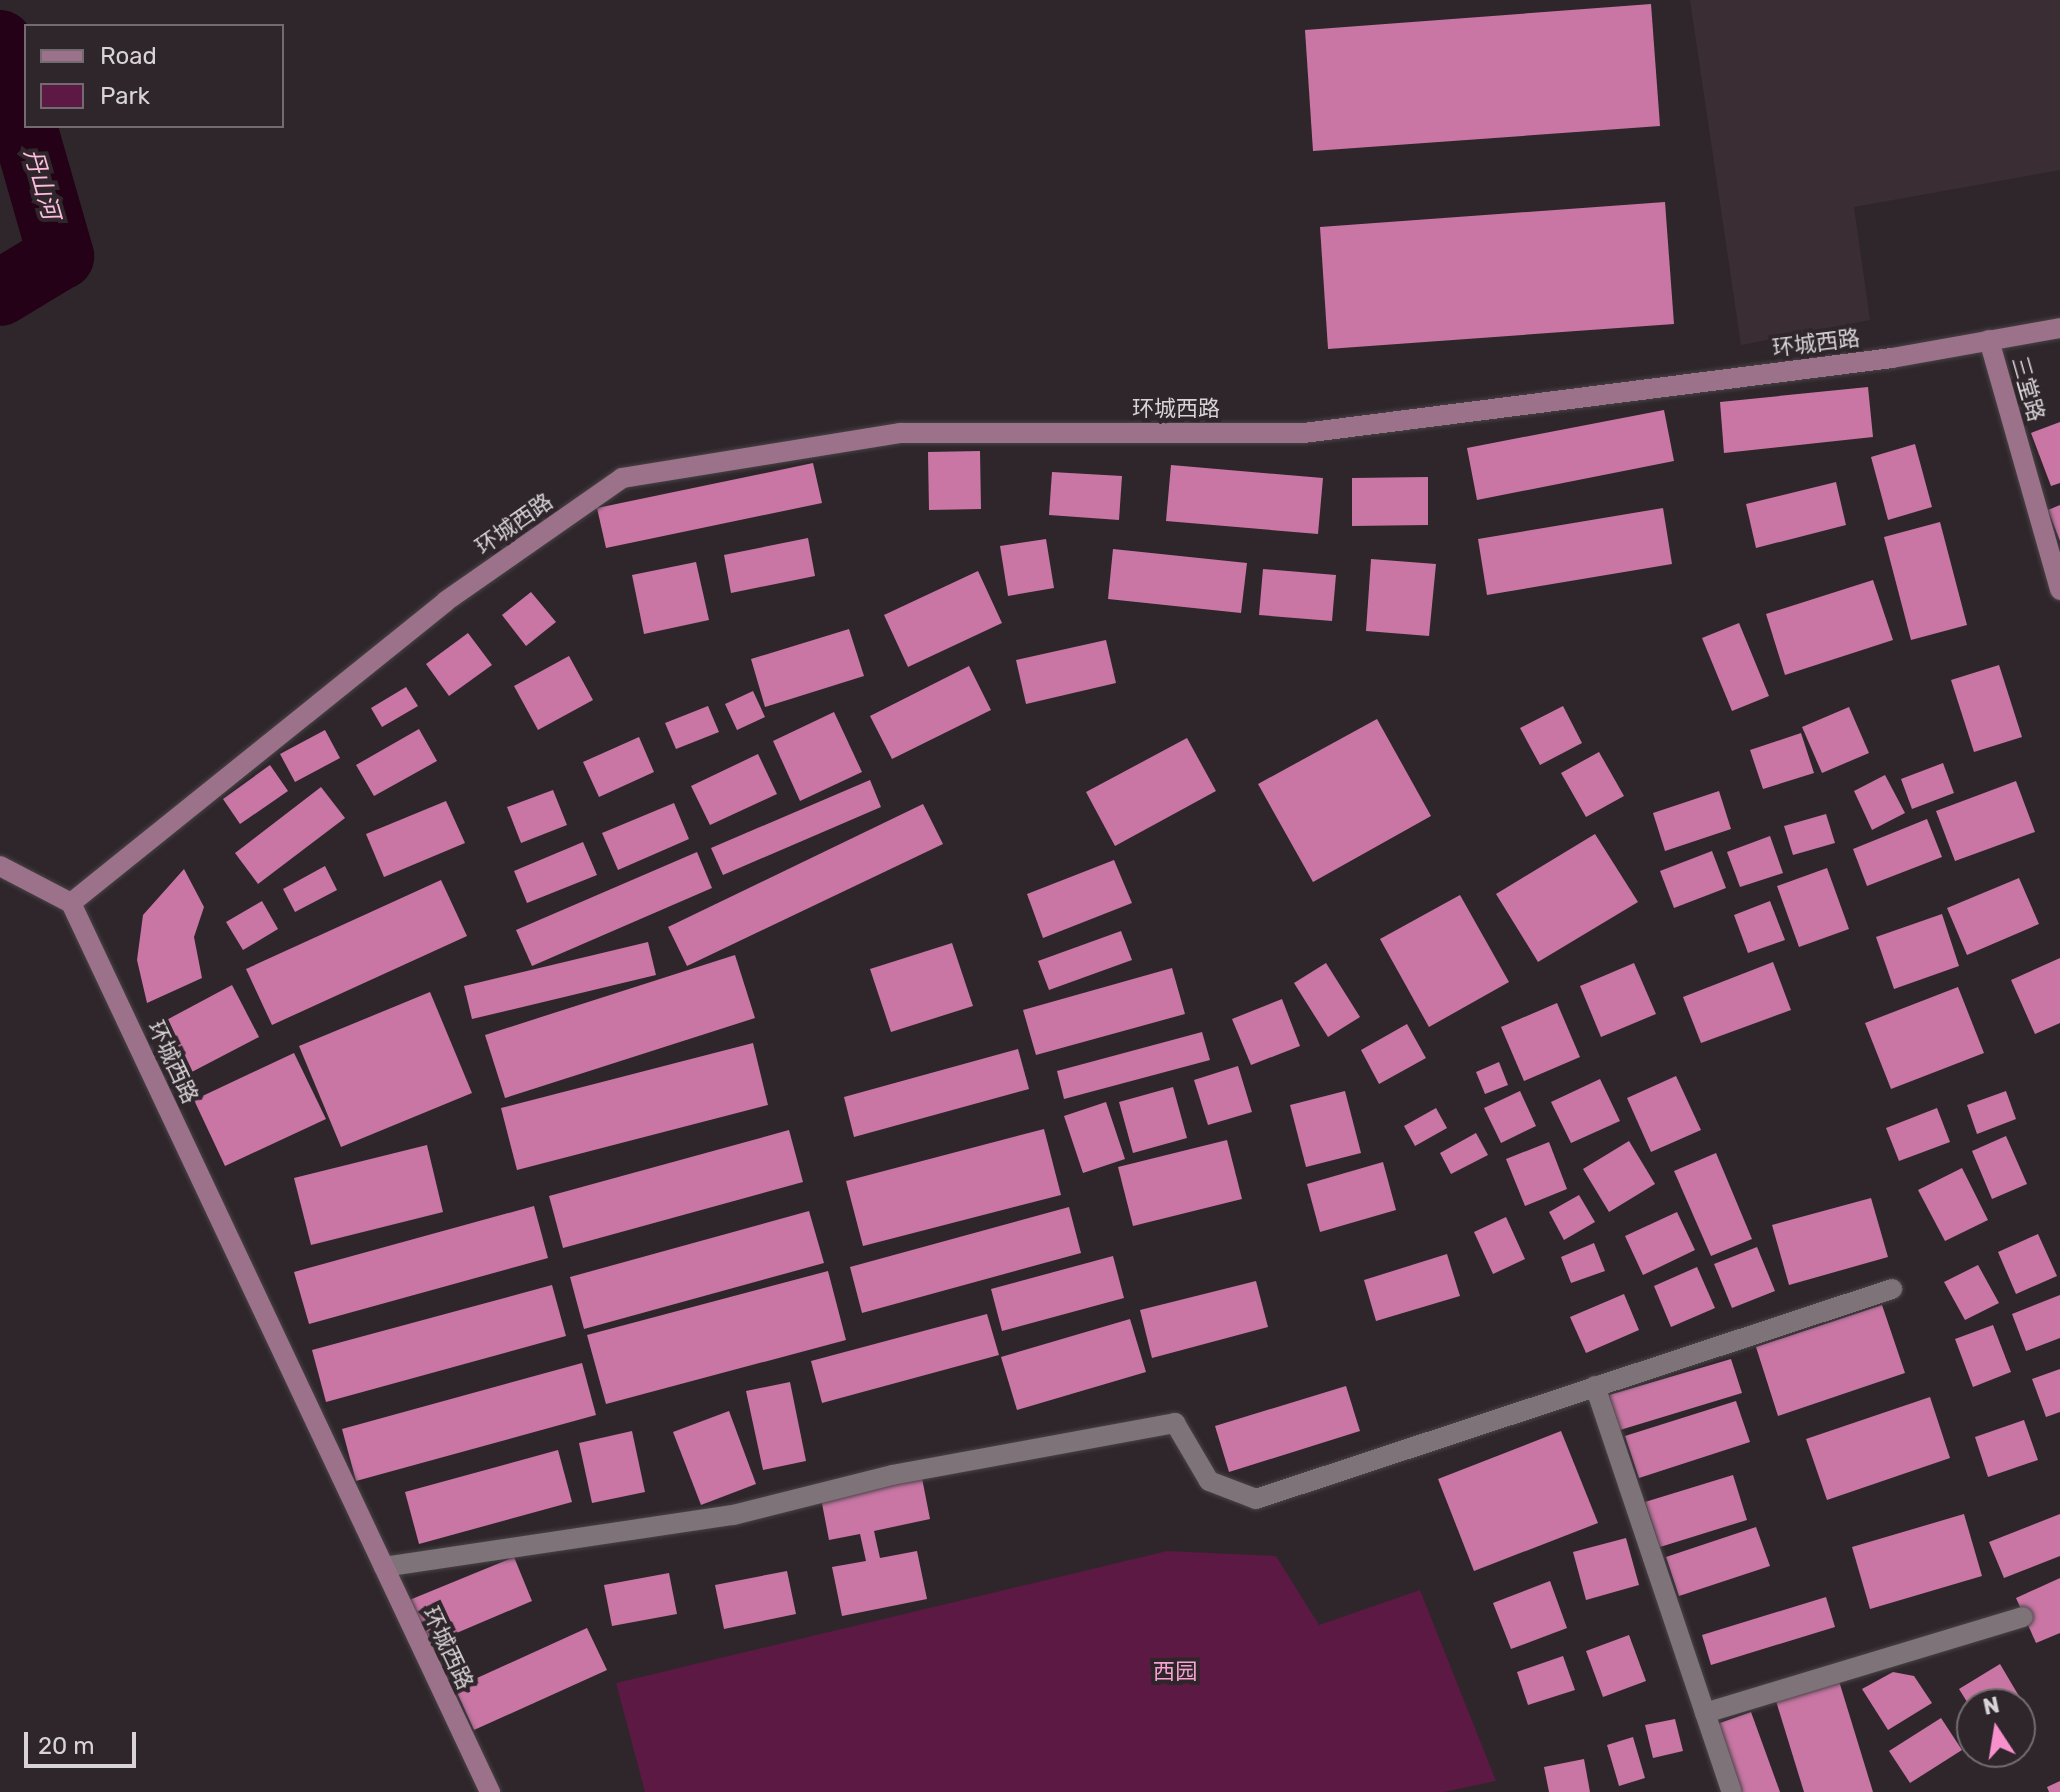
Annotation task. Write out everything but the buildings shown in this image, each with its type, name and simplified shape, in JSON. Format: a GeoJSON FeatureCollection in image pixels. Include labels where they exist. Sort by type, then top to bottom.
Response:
{"type":"FeatureCollection","features":[{"type":"Feature","properties":{"kind":"street","name":"环城西路"},"geometry":{"type":"LineString","coordinates":[[490,1792],[71,903],[446,601],[622,478],[900,433],[1304,433],[1892,358],[2060,328]]}},
{"type":"Feature","properties":{"kind":"street","name":"三堂路"},"geometry":{"type":"LineString","coordinates":[[1989,340],[2060,590]]}},
{"type":"Feature","properties":{"kind":"street"},"geometry":{"type":"LineString","coordinates":[[0,866],[71,903]]}},
{"type":"Feature","properties":{"kind":"street"},"geometry":{"type":"LineString","coordinates":[[384,1567],[733,1515],[892,1475],[1175,1423],[1209,1481],[1256,1499],[1892,1289]]}},
{"type":"Feature","properties":{"kind":"street"},"geometry":{"type":"LineString","coordinates":[[1595,1386],[1732,1792]]}},
{"type":"Feature","properties":{"kind":"street"},"geometry":{"type":"LineString","coordinates":[[1705,1713],[2023,1617]]}},
{"type":"Feature","properties":{"kind":"shaded area"},"geometry":{"type":"Polygon","coordinates":[[[1690,0],[2060,0],[2060,170],[1854,207],[1870,320],[1741,345],[1690,0]]]}},
{"type":"Feature","properties":{"kind":"green space","name":"西园"},"geometry":{"type":"Polygon","coordinates":[[[1167,1551],[1276,1556],[1319,1625],[1420,1590],[1496,1781],[1444,1792],[645,1792],[616,1683],[1167,1551]]]}},
{"type":"Feature","properties":{"kind":"waterway","name":"丹山河"},"geometry":{"type":"LineString","coordinates":[[0,43],[24,127]]}},
{"type":"Feature","properties":{"kind":"waterway","name":"丹山河"},"geometry":{"type":"LineString","coordinates":[[0,293],[61,256],[24,128]]}}]}
